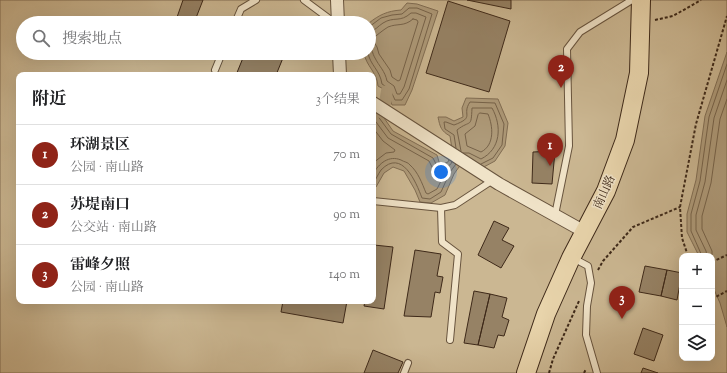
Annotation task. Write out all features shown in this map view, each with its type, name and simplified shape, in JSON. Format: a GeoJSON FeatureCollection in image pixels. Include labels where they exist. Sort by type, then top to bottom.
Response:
{"type":"FeatureCollection","features":[{"type":"Feature","properties":{"kind":"main road","name":"南山路"},"geometry":{"type":"LineString","coordinates":[[526,373],[546,314],[571,258],[606,191],[625,140],[639,73],[641,0]]}},
{"type":"Feature","properties":{"kind":"street"},"geometry":{"type":"LineString","coordinates":[[337,0],[338,16]]}},
{"type":"Feature","properties":{"kind":"street"},"geometry":{"type":"LineString","coordinates":[[339,60],[340,72]]}},
{"type":"Feature","properties":{"kind":"street"},"geometry":{"type":"LineString","coordinates":[[376,105],[493,180],[585,232]]}},
{"type":"Feature","properties":{"kind":"lane"},"geometry":{"type":"LineString","coordinates":[[238,16],[241,9],[256,0]]}},
{"type":"Feature","properties":{"kind":"lane"},"geometry":{"type":"LineString","coordinates":[[304,0],[326,16]]}},
{"type":"Feature","properties":{"kind":"lane"},"geometry":{"type":"LineString","coordinates":[[555,215],[569,146],[567,49],[580,32],[632,0]]}},
{"type":"Feature","properties":{"kind":"lane"},"geometry":{"type":"LineString","coordinates":[[215,70],[219,60]]}},
{"type":"Feature","properties":{"kind":"lane"},"geometry":{"type":"LineString","coordinates":[[376,201],[441,208],[455,204],[493,180]]}},
{"type":"Feature","properties":{"kind":"lane"},"geometry":{"type":"LineString","coordinates":[[441,208],[442,242],[458,254],[450,340]]}},
{"type":"Feature","properties":{"kind":"lane"},"geometry":{"type":"LineString","coordinates":[[571,258],[588,266],[591,283],[587,306],[586,335],[596,373]]}},
{"type":"Feature","properties":{"kind":"lane"},"geometry":{"type":"LineString","coordinates":[[404,373],[408,363]]}},
{"type":"Feature","properties":{"kind":"path"},"geometry":{"type":"LineString","coordinates":[[641,23],[673,16],[701,0]]}},
{"type":"Feature","properties":{"kind":"path"},"geometry":{"type":"LineString","coordinates":[[687,253],[682,238],[680,207],[696,124],[727,16]]}},
{"type":"Feature","properties":{"kind":"path"},"geometry":{"type":"LineString","coordinates":[[549,373],[553,359],[576,305],[591,283],[603,261],[633,228],[680,207]]}},
{"type":"Feature","properties":{"kind":"path"},"geometry":{"type":"LineString","coordinates":[[715,261],[727,255]]}},
{"type":"Feature","properties":{"kind":"path"},"geometry":{"type":"LineString","coordinates":[[715,298],[727,292]]}},
{"type":"Feature","properties":{"kind":"shaded area"},"geometry":{"type":"Polygon","coordinates":[[[0,0],[727,0],[727,373],[0,373],[0,0]]]}},
{"type":"Feature","properties":{"kind":"water"},"geometry":{"type":"Polygon","coordinates":[[[407,3],[417,4],[438,11],[412,90],[405,105],[392,105],[387,91],[378,86],[376,72],[373,72],[366,60],[376,60],[376,18],[392,11],[401,10],[407,3]]]}},
{"type":"Feature","properties":{"kind":"water"},"geometry":{"type":"Polygon","coordinates":[[[727,52],[727,327],[715,292],[715,253],[698,253],[687,232],[687,214],[696,180],[705,116],[727,52]]]}},
{"type":"Feature","properties":{"kind":"water"},"geometry":{"type":"Polygon","coordinates":[[[466,98],[498,99],[508,123],[505,146],[495,161],[480,169],[466,161],[454,174],[445,195],[431,203],[420,202],[404,171],[393,167],[384,173],[376,187],[376,110],[380,112],[393,131],[437,155],[440,165],[448,162],[452,149],[450,136],[441,128],[438,117],[446,117],[454,121],[463,117],[462,108],[466,98]]]}},
{"type":"Feature","properties":{"kind":"building"},"geometry":{"type":"Polygon","coordinates":[[[183,0],[203,0],[197,16],[177,16],[183,0]]]}},
{"type":"Feature","properties":{"kind":"building"},"geometry":{"type":"Polygon","coordinates":[[[467,0],[511,0],[511,9],[467,0]]]}},
{"type":"Feature","properties":{"kind":"building"},"geometry":{"type":"Polygon","coordinates":[[[448,1],[510,21],[489,92],[426,73],[448,1]]]}},
{"type":"Feature","properties":{"kind":"building"},"geometry":{"type":"Polygon","coordinates":[[[242,60],[282,60],[277,72],[237,72],[242,60]]]}},
{"type":"Feature","properties":{"kind":"building"},"geometry":{"type":"Polygon","coordinates":[[[555,151],[552,184],[532,183],[533,152],[555,151]]]}},
{"type":"Feature","properties":{"kind":"building"},"geometry":{"type":"Polygon","coordinates":[[[494,221],[509,228],[502,240],[514,246],[501,268],[478,255],[494,221]]]}},
{"type":"Feature","properties":{"kind":"building"},"geometry":{"type":"Polygon","coordinates":[[[376,245],[393,247],[384,309],[364,306],[364,304],[376,304],[376,245]]]}},
{"type":"Feature","properties":{"kind":"building"},"geometry":{"type":"Polygon","coordinates":[[[415,250],[441,254],[437,276],[443,277],[440,293],[435,292],[431,317],[404,316],[415,250]]]}},
{"type":"Feature","properties":{"kind":"building"},"geometry":{"type":"Polygon","coordinates":[[[645,266],[667,270],[661,296],[639,292],[645,266]]]}},
{"type":"Feature","properties":{"kind":"building"},"geometry":{"type":"Polygon","coordinates":[[[667,270],[679,272],[679,289],[677,300],[661,296],[667,270]]]}},
{"type":"Feature","properties":{"kind":"building"},"geometry":{"type":"Polygon","coordinates":[[[474,291],[490,294],[478,345],[464,343],[474,291]]]}},
{"type":"Feature","properties":{"kind":"building"},"geometry":{"type":"Polygon","coordinates":[[[490,294],[507,298],[502,317],[509,320],[504,336],[498,335],[494,348],[478,345],[490,294]]]}},
{"type":"Feature","properties":{"kind":"building"},"geometry":{"type":"Polygon","coordinates":[[[282,304],[346,304],[343,323],[281,312],[282,304]]]}},
{"type":"Feature","properties":{"kind":"building"},"geometry":{"type":"Polygon","coordinates":[[[643,328],[663,335],[654,361],[634,354],[643,328]]]}},
{"type":"Feature","properties":{"kind":"building"},"geometry":{"type":"Polygon","coordinates":[[[373,350],[403,362],[398,373],[364,373],[373,350]]]}},
{"type":"Feature","properties":{"kind":"building"},"geometry":{"type":"Polygon","coordinates":[[[643,368],[658,373],[641,373],[643,368]]]}},
{"type":"Feature","properties":{"kind":"waterway"},"geometry":{"type":"LineString","coordinates":[[380,112],[385,103],[387,91]]}},
{"type":"Feature","properties":{"kind":"place","name":"苏堤南口"},"geometry":{"type":"Point","coordinates":[561,88]}},
{"type":"Feature","properties":{"kind":"place","name":"环湖景区"},"geometry":{"type":"Point","coordinates":[550,166]}},
{"type":"Feature","properties":{"kind":"place","name":"雷峰夕照"},"geometry":{"type":"Point","coordinates":[622,319]}}]}
